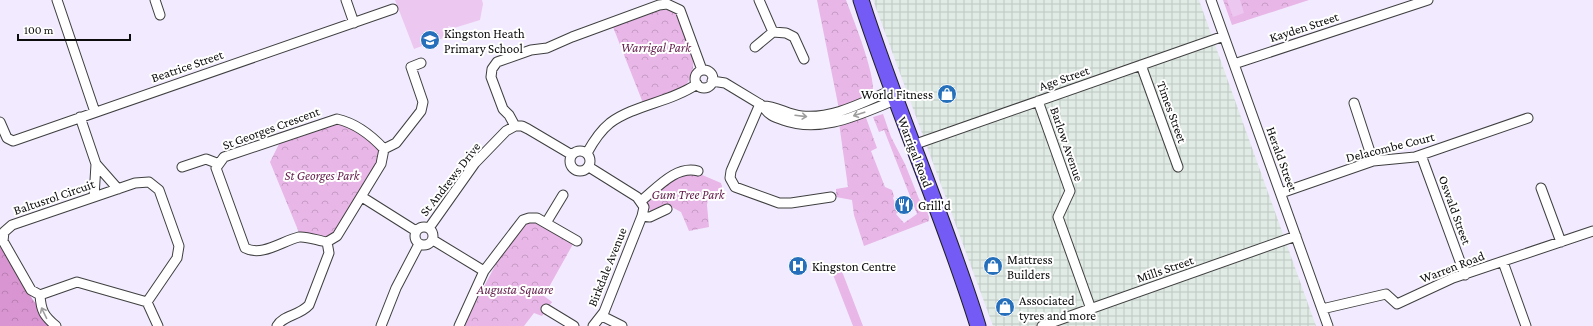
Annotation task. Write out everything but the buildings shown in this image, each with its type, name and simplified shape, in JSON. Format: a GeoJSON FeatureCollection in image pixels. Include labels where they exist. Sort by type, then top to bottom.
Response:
{"type":"FeatureCollection","features":[{"type":"Feature","properties":{"kind":"highway","name":"Warrigal Road"},"geometry":{"type":"LineString","coordinates":[[861,0],[978,326]]}},
{"type":"Feature","properties":{"kind":"street"},"geometry":{"type":"LineString","coordinates":[[56,0],[95,112]]}},
{"type":"Feature","properties":{"kind":"street"},"geometry":{"type":"LineString","coordinates":[[155,0],[160,15]]}},
{"type":"Feature","properties":{"kind":"street"},"geometry":{"type":"LineString","coordinates":[[346,0],[354,23]]}},
{"type":"Feature","properties":{"kind":"street"},"geometry":{"type":"LineString","coordinates":[[759,0],[773,32]]}},
{"type":"Feature","properties":{"kind":"street","name":"Herald Street"},"geometry":{"type":"LineString","coordinates":[[1211,0],[1328,326]]}},
{"type":"Feature","properties":{"kind":"street","name":"Kayden Street"},"geometry":{"type":"LineString","coordinates":[[1234,64],[1428,0]]}},
{"type":"Feature","properties":{"kind":"street"},"geometry":{"type":"LineString","coordinates":[[572,155],[522,126],[514,126],[509,115],[503,109],[491,77],[492,69],[497,62],[531,50],[547,48],[572,37],[658,5],[678,3],[702,70]]}},
{"type":"Feature","properties":{"kind":"street","name":"Beatrice Street"},"geometry":{"type":"LineString","coordinates":[[0,122],[7,138],[13,141],[393,9]]}},
{"type":"Feature","properties":{"kind":"street"},"geometry":{"type":"LineString","coordinates":[[755,47],[773,32],[786,33],[794,37],[804,59]]}},
{"type":"Feature","properties":{"kind":"street","name":"Age Street"},"geometry":{"type":"LineString","coordinates":[[913,145],[1224,36]]}},
{"type":"Feature","properties":{"kind":"street"},"geometry":{"type":"LineString","coordinates":[[277,326],[283,319],[303,312],[309,305],[329,253],[327,242],[337,236],[362,197],[381,164],[384,149],[396,143],[420,111],[423,102],[410,64],[421,64]]}},
{"type":"Feature","properties":{"kind":"street","name":"Times Street"},"geometry":{"type":"LineString","coordinates":[[1141,65],[1178,167]]}},
{"type":"Feature","properties":{"kind":"street"},"geometry":{"type":"LineString","coordinates":[[702,70],[710,72],[712,81]]}},
{"type":"Feature","properties":{"kind":"street"},"geometry":{"type":"LineString","coordinates":[[697,84],[696,76],[702,70]]}},
{"type":"Feature","properties":{"kind":"street"},"geometry":{"type":"LineString","coordinates":[[712,81],[725,83],[762,105],[771,106],[798,116],[817,117],[839,112],[894,95]]}},
{"type":"Feature","properties":{"kind":"street"},"geometry":{"type":"LineString","coordinates":[[697,84],[706,87],[711,84],[712,81]]}},
{"type":"Feature","properties":{"kind":"street"},"geometry":{"type":"LineString","coordinates":[[587,153],[601,131],[620,116],[686,92],[697,84]]}},
{"type":"Feature","properties":{"kind":"street","name":"Barlow Avenue"},"geometry":{"type":"LineString","coordinates":[[1038,101],[1070,190],[1058,217],[1091,308]]}},
{"type":"Feature","properties":{"kind":"street"},"geometry":{"type":"LineString","coordinates":[[1354,104],[1373,161]]}},
{"type":"Feature","properties":{"kind":"street"},"geometry":{"type":"LineString","coordinates":[[762,105],[731,171],[730,178],[735,187],[779,203],[791,203],[831,197]]}},
{"type":"Feature","properties":{"kind":"street"},"geometry":{"type":"LineString","coordinates":[[80,117],[96,164],[94,197]]}},
{"type":"Feature","properties":{"kind":"street","name":"Delacombe Court"},"geometry":{"type":"LineString","coordinates":[[1280,193],[1373,161],[1411,158],[1421,155],[1528,118]]}},
{"type":"Feature","properties":{"kind":"street","name":"St Georges Crescent"},"geometry":{"type":"LineString","coordinates":[[327,242],[301,237],[259,252],[251,251],[245,248],[216,168],[224,157],[337,119],[346,121],[374,138],[384,149]]}},
{"type":"Feature","properties":{"kind":"street","name":"St Andrews Drive"},"geometry":{"type":"LineString","coordinates":[[429,228],[475,163],[506,131],[514,126]]}},
{"type":"Feature","properties":{"kind":"street"},"geometry":{"type":"LineString","coordinates":[[580,150],[587,153],[591,160],[589,167],[582,171],[575,169],[570,162],[572,155],[580,150]]}},
{"type":"Feature","properties":{"kind":"street","name":"Oswald Street"},"geometry":{"type":"LineString","coordinates":[[1421,155],[1464,274]]}},
{"type":"Feature","properties":{"kind":"street"},"geometry":{"type":"LineString","coordinates":[[182,167],[206,158],[219,164]]}},
{"type":"Feature","properties":{"kind":"street"},"geometry":{"type":"LineString","coordinates":[[96,164],[118,189]]}},
{"type":"Feature","properties":{"kind":"street"},"geometry":{"type":"LineString","coordinates":[[589,167],[641,201],[672,175],[692,169],[698,171]]}},
{"type":"Feature","properties":{"kind":"street","name":"Baltusrol Circuit"},"geometry":{"type":"LineString","coordinates":[[40,295],[31,290],[24,278],[3,241],[4,232],[12,225],[135,183],[149,182],[159,190],[179,246],[177,258],[147,302]]}},
{"type":"Feature","properties":{"kind":"street"},"geometry":{"type":"LineString","coordinates":[[1541,188],[1561,242]]}},
{"type":"Feature","properties":{"kind":"street"},"geometry":{"type":"LineString","coordinates":[[546,223],[563,195]]}},
{"type":"Feature","properties":{"kind":"street"},"geometry":{"type":"LineString","coordinates":[[362,197],[416,231]]}},
{"type":"Feature","properties":{"kind":"street","name":"Birkdale Avenue"},"geometry":{"type":"LineString","coordinates":[[593,326],[602,316],[642,216],[644,207],[641,201]]}},
{"type":"Feature","properties":{"kind":"street"},"geometry":{"type":"LineString","coordinates":[[642,216],[650,217],[667,209]]}},
{"type":"Feature","properties":{"kind":"street"},"geometry":{"type":"LineString","coordinates":[[459,326],[484,271],[523,220],[537,218],[577,241]]}},
{"type":"Feature","properties":{"kind":"street"},"geometry":{"type":"LineString","coordinates":[[419,244],[415,239],[416,231],[421,227],[429,228],[433,232],[433,240]]}},
{"type":"Feature","properties":{"kind":"street","name":"Warren Road"},"geometry":{"type":"LineString","coordinates":[[1322,309],[1386,294],[1397,304],[1453,278],[1593,231]]}},
{"type":"Feature","properties":{"kind":"street","name":"Mills Street"},"geometry":{"type":"LineString","coordinates":[[1042,326],[1296,236]]}},
{"type":"Feature","properties":{"kind":"street"},"geometry":{"type":"LineString","coordinates":[[433,240],[484,271]]}},
{"type":"Feature","properties":{"kind":"street"},"geometry":{"type":"LineString","coordinates":[[419,244],[428,244],[433,240]]}},
{"type":"Feature","properties":{"kind":"street"},"geometry":{"type":"LineString","coordinates":[[381,326],[396,288],[419,244]]}},
{"type":"Feature","properties":{"kind":"street"},"geometry":{"type":"LineString","coordinates":[[1503,262],[1526,326]]}},
{"type":"Feature","properties":{"kind":"street"},"geometry":{"type":"LineString","coordinates":[[56,326],[46,318],[40,304],[40,295],[77,282],[147,302],[158,326]]}},
{"type":"Feature","properties":{"kind":"street"},"geometry":{"type":"LineString","coordinates":[[546,309],[574,326]]}},
{"type":"Feature","properties":{"kind":"street"},"geometry":{"type":"LineString","coordinates":[[602,316],[622,326]]}},
{"type":"Feature","properties":{"kind":"shaded area","name":"Kingston Heath Primary School"},"geometry":{"type":"Polygon","coordinates":[[[395,0],[482,0],[483,4],[480,20],[454,28],[448,26],[451,35],[414,49],[395,0]]]}},
{"type":"Feature","properties":{"kind":"shaded area"},"geometry":{"type":"Polygon","coordinates":[[[873,0],[1199,0],[1316,326],[993,326],[873,0]]]}},
{"type":"Feature","properties":{"kind":"shaded area"},"geometry":{"type":"Polygon","coordinates":[[[1227,0],[1240,0],[1244,13],[1233,17],[1227,0]]]}},
{"type":"Feature","properties":{"kind":"green space"},"geometry":{"type":"Polygon","coordinates":[[[817,0],[846,0],[864,48],[871,75],[873,86],[872,93],[839,109],[817,0]]]}},
{"type":"Feature","properties":{"kind":"green space"},"geometry":{"type":"Polygon","coordinates":[[[1223,0],[1309,0],[1232,25],[1223,0]]]}},
{"type":"Feature","properties":{"kind":"green space","name":"Warrigal Park"},"geometry":{"type":"Polygon","coordinates":[[[661,10],[674,10],[683,26],[692,54],[692,72],[689,81],[680,90],[643,103],[613,27],[661,10]]]}},
{"type":"Feature","properties":{"kind":"green space"},"geometry":{"type":"Polygon","coordinates":[[[883,114],[891,137],[905,164],[919,199],[925,205],[929,221],[864,246],[854,215],[852,200],[836,197],[836,189],[848,187],[839,123],[865,115],[877,148],[871,151],[885,187],[892,190],[898,212],[896,214],[904,223],[917,214],[884,130],[879,132],[873,117],[883,114]]]}},
{"type":"Feature","properties":{"kind":"green space","name":"St Georges Park"},"geometry":{"type":"Polygon","coordinates":[[[340,123],[368,137],[378,145],[381,158],[335,236],[329,240],[300,235],[270,162],[279,144],[340,123]]]}},
{"type":"Feature","properties":{"kind":"green space","name":"Gum Tree Park"},"geometry":{"type":"Polygon","coordinates":[[[685,174],[700,174],[721,183],[723,191],[716,195],[708,196],[707,205],[709,227],[689,231],[681,212],[668,205],[651,213],[646,202],[662,186],[685,174]]]}},
{"type":"Feature","properties":{"kind":"green space","name":"Augusta Square"},"geometry":{"type":"Polygon","coordinates":[[[535,220],[558,233],[573,244],[544,296],[552,302],[542,316],[534,313],[524,326],[463,326],[496,264],[525,223],[535,220]]]}},
{"type":"Feature","properties":{"kind":"green space"},"geometry":{"type":"Polygon","coordinates":[[[0,246],[33,300],[54,326],[0,326],[0,246]]]}},
{"type":"Feature","properties":{"kind":"green space"},"geometry":{"type":"Polygon","coordinates":[[[823,265],[837,266],[843,274],[863,326],[853,326],[832,272],[827,272],[823,265]]]}},
{"type":"Feature","properties":{"kind":"place","name":"Kingston Heath Primary School"},"geometry":{"type":"Point","coordinates":[430,40]}},
{"type":"Feature","properties":{"kind":"place","name":"World Fitness"},"geometry":{"type":"Point","coordinates":[947,94]}},
{"type":"Feature","properties":{"kind":"place","name":"Grill'd"},"geometry":{"type":"Point","coordinates":[904,205]}},
{"type":"Feature","properties":{"kind":"place","name":"Kingston Centre"},"geometry":{"type":"Point","coordinates":[798,266]}},
{"type":"Feature","properties":{"kind":"place","name":"Mattress Builders"},"geometry":{"type":"Point","coordinates":[993,266]}},
{"type":"Feature","properties":{"kind":"place","name":"Associated tyres and more"},"geometry":{"type":"Point","coordinates":[1005,307]}}]}
